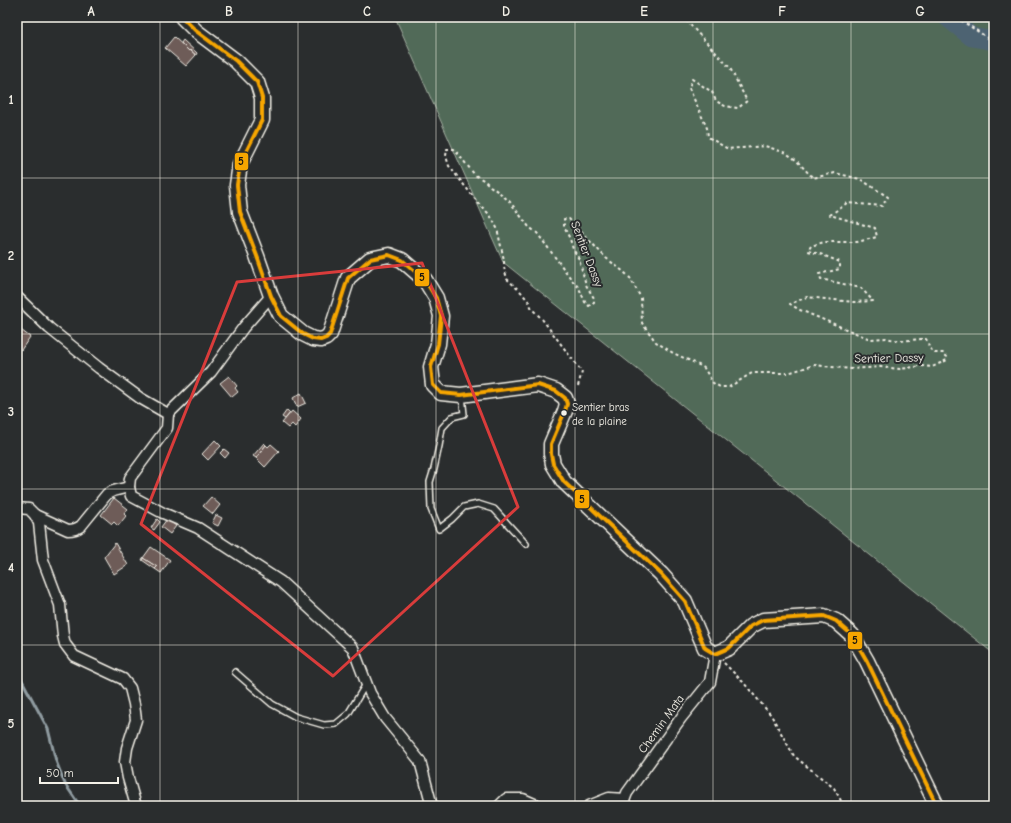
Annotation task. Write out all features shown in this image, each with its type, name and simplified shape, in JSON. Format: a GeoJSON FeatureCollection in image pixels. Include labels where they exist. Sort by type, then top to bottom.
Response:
{"type":"FeatureCollection","features":[{"type":"Feature","properties":{"kind":"main road"},"geometry":{"type":"LineString","coordinates":[[182,17],[196,31],[236,61],[257,82],[262,98],[262,120],[240,164],[237,185],[240,212],[271,296],[281,316],[303,334],[314,339],[321,340],[326,338],[330,334],[348,278],[370,259],[389,255],[402,260],[425,280],[436,298],[441,316],[438,344],[430,367],[433,385],[441,393],[461,395],[538,385],[556,392],[565,398],[567,404],[565,411],[551,444],[553,464],[564,482],[661,574],[685,601],[705,648],[714,654],[729,648],[751,626],[763,620],[824,616],[836,621],[852,635],[868,661],[937,806]]}},
{"type":"Feature","properties":{"kind":"street"},"geometry":{"type":"LineString","coordinates":[[271,296],[243,328],[211,372],[168,414],[167,428],[130,478],[128,487],[131,496],[163,513],[198,528],[281,582],[353,648],[370,693],[385,718],[420,762],[432,806]]}},
{"type":"Feature","properties":{"kind":"street"},"geometry":{"type":"LineString","coordinates":[[17,297],[49,328],[99,368],[140,398],[168,414]]}},
{"type":"Feature","properties":{"kind":"street"},"geometry":{"type":"LineString","coordinates":[[35,515],[68,530],[77,529],[107,494],[128,487]]}},
{"type":"Feature","properties":{"kind":"street"},"geometry":{"type":"LineString","coordinates":[[17,508],[29,509],[35,515],[39,523],[43,560],[60,605],[65,644],[74,656],[123,680],[130,688],[136,720],[125,762],[136,806]]}},
{"type":"Feature","properties":{"kind":"street","name":"Chemin Mata"},"geometry":{"type":"LineString","coordinates":[[623,802],[627,793],[681,718],[710,682],[714,654]]}},
{"type":"Feature","properties":{"kind":"street"},"geometry":{"type":"LineString","coordinates":[[590,806],[609,798],[623,802]]}},
{"type":"Feature","properties":{"kind":"street"},"geometry":{"type":"LineString","coordinates":[[499,806],[506,799],[523,800],[539,806]]}},
{"type":"Feature","properties":{"kind":"lane"},"geometry":{"type":"LineString","coordinates":[[461,395],[464,414],[452,417],[442,428],[438,454],[430,482],[431,508],[439,529],[464,508],[478,504],[494,509],[526,544]]}},
{"type":"Feature","properties":{"kind":"lane"},"geometry":{"type":"LineString","coordinates":[[235,672],[272,704],[296,717],[324,725],[336,724],[348,714],[366,683]]}},
{"type":"Feature","properties":{"kind":"path","name":"Sentier Dassy"},"geometry":{"type":"LineString","coordinates":[[578,386],[582,372],[542,319],[532,310],[529,302],[521,292],[507,279],[497,228],[490,215],[479,204],[449,166],[446,156],[447,149],[454,149],[475,175],[485,181],[510,202],[529,227],[537,233],[545,243],[550,252],[579,288],[585,302],[589,306],[594,302],[594,298],[586,285],[579,259],[573,249],[564,226],[564,219],[569,219],[606,258],[630,278],[641,298],[642,323],[656,342],[673,353],[704,368],[713,383],[720,387],[728,387],[752,374],[788,373],[814,365],[851,369],[881,367],[900,369],[932,366],[947,360],[947,357],[944,354],[935,353],[929,348],[926,340],[900,341],[886,338],[870,339],[800,310],[790,304],[807,297],[853,302],[873,301],[861,288],[821,279],[819,274],[840,269],[840,262],[808,251],[811,246],[824,242],[858,242],[877,237],[875,228],[830,215],[847,203],[882,206],[888,197],[860,179],[835,173],[813,178],[796,160],[786,153],[765,146],[728,149],[708,137],[707,128],[689,88],[692,79],[712,92],[716,101],[724,106],[738,108],[747,101],[730,68],[683,17]]}},
{"type":"Feature","properties":{"kind":"path"},"geometry":{"type":"LineString","coordinates":[[956,17],[994,42]]}},
{"type":"Feature","properties":{"kind":"path"},"geometry":{"type":"LineString","coordinates":[[714,654],[744,682],[772,715],[794,756],[834,788],[844,806]]}},
{"type":"Feature","properties":{"kind":"highlighted area"},"geometry":{"type":"Polygon","coordinates":[[[422,263],[518,507],[333,676],[141,524],[237,282],[422,263]]]}},
{"type":"Feature","properties":{"kind":"green space"},"geometry":{"type":"Polygon","coordinates":[[[395,17],[994,17],[994,654],[503,262],[395,17]]]}},
{"type":"Feature","properties":{"kind":"building"},"geometry":{"type":"Polygon","coordinates":[[[174,37],[189,51],[190,50],[196,55],[186,66],[165,48],[174,37]]]}},
{"type":"Feature","properties":{"kind":"building"},"geometry":{"type":"Polygon","coordinates":[[[183,40],[197,53],[196,55],[190,50],[189,51],[181,43],[183,40]]]}},
{"type":"Feature","properties":{"kind":"building"},"geometry":{"type":"Polygon","coordinates":[[[17,327],[30,337],[21,350],[17,347],[17,327]]]}},
{"type":"Feature","properties":{"kind":"building"},"geometry":{"type":"Polygon","coordinates":[[[229,376],[237,386],[235,388],[238,392],[232,397],[220,383],[229,376]]]}},
{"type":"Feature","properties":{"kind":"building"},"geometry":{"type":"Polygon","coordinates":[[[301,393],[306,403],[297,407],[293,398],[301,393]]]}},
{"type":"Feature","properties":{"kind":"building"},"geometry":{"type":"Polygon","coordinates":[[[287,410],[290,413],[285,419],[282,417],[287,410]]]}},
{"type":"Feature","properties":{"kind":"building"},"geometry":{"type":"Polygon","coordinates":[[[292,411],[301,419],[295,427],[292,424],[288,428],[282,423],[292,411]]]}},
{"type":"Feature","properties":{"kind":"building"},"geometry":{"type":"Polygon","coordinates":[[[215,440],[221,446],[208,460],[202,454],[215,440]]]}},
{"type":"Feature","properties":{"kind":"building"},"geometry":{"type":"Polygon","coordinates":[[[264,443],[266,445],[256,458],[253,456],[264,443]]]}},
{"type":"Feature","properties":{"kind":"building"},"geometry":{"type":"Polygon","coordinates":[[[271,444],[279,451],[265,467],[256,458],[266,445],[268,447],[271,444]]]}},
{"type":"Feature","properties":{"kind":"building"},"geometry":{"type":"Polygon","coordinates":[[[224,449],[229,453],[225,458],[220,453],[224,449]]]}},
{"type":"Feature","properties":{"kind":"building"},"geometry":{"type":"Polygon","coordinates":[[[211,497],[220,505],[213,514],[203,506],[211,497]]]}},
{"type":"Feature","properties":{"kind":"building"},"geometry":{"type":"Polygon","coordinates":[[[114,498],[128,509],[124,514],[126,516],[118,526],[114,522],[112,524],[101,515],[114,498]]]}},
{"type":"Feature","properties":{"kind":"building"},"geometry":{"type":"Polygon","coordinates":[[[216,515],[222,518],[218,526],[212,523],[216,515]]]}},
{"type":"Feature","properties":{"kind":"building"},"geometry":{"type":"Polygon","coordinates":[[[157,519],[160,522],[154,530],[151,528],[157,519]]]}},
{"type":"Feature","properties":{"kind":"building"},"geometry":{"type":"Polygon","coordinates":[[[167,519],[176,526],[170,534],[161,527],[167,519]]]}},
{"type":"Feature","properties":{"kind":"building"},"geometry":{"type":"Polygon","coordinates":[[[115,543],[128,565],[114,574],[104,557],[115,543]]]}},
{"type":"Feature","properties":{"kind":"building"},"geometry":{"type":"Polygon","coordinates":[[[151,547],[170,560],[161,573],[155,569],[157,567],[143,558],[151,547]]]}},
{"type":"Feature","properties":{"kind":"building"},"geometry":{"type":"Polygon","coordinates":[[[143,558],[157,567],[155,569],[142,560],[143,558]]]}},
{"type":"Feature","properties":{"kind":"waterway"},"geometry":{"type":"LineString","coordinates":[[947,17],[972,37],[994,41]]}},
{"type":"Feature","properties":{"kind":"waterway"},"geometry":{"type":"LineString","coordinates":[[17,671],[48,729],[56,761],[65,784],[80,806]]}},
{"type":"Feature","properties":{"kind":"transit line","name":"5"},"geometry":{"type":"LineString","coordinates":[[182,17],[196,31],[236,61],[257,82],[262,98],[262,120],[240,164],[237,185],[240,212],[271,296],[281,316],[303,334],[313,339],[321,340],[326,338],[330,334],[348,278],[370,259],[389,255],[402,260],[425,280],[436,298],[441,316],[438,344],[431,367],[433,385],[441,393],[461,395],[538,385],[556,391],[565,398],[567,404],[565,411],[551,444],[553,464],[564,482],[661,574],[685,601],[705,648],[715,654],[729,648],[751,626],[763,620],[824,616],[836,621],[852,635],[867,661],[937,806]]}},
{"type":"Feature","properties":{"kind":"place","name":"Sentier bras de la plaine"},"geometry":{"type":"Point","coordinates":[564,413]}}]}
